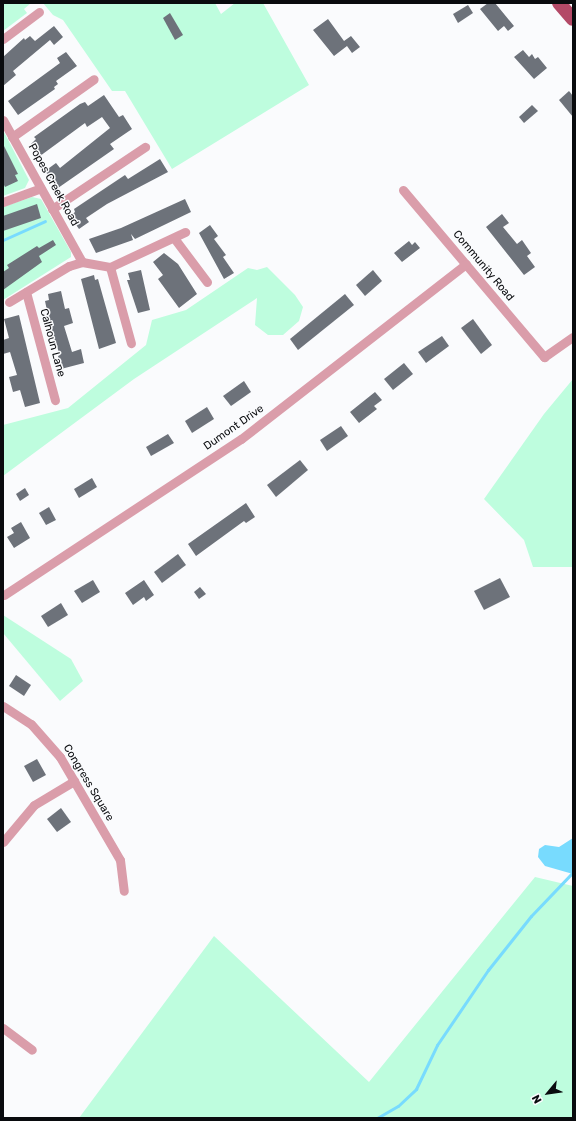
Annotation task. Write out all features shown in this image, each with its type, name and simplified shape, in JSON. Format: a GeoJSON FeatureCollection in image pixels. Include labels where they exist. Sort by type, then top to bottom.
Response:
{"type":"FeatureCollection","features":[{"type":"Feature","properties":{"kind":"main road"},"geometry":{"type":"LineString","coordinates":[[559,3],[573,20]]}},
{"type":"Feature","properties":{"kind":"street"},"geometry":{"type":"LineString","coordinates":[[3,39],[39,12]]}},
{"type":"Feature","properties":{"kind":"street"},"geometry":{"type":"LineString","coordinates":[[12,137],[94,79]]}},
{"type":"Feature","properties":{"kind":"street","name":"Popes Creek Road"},"geometry":{"type":"LineString","coordinates":[[3,120],[82,262]]}},
{"type":"Feature","properties":{"kind":"street"},"geometry":{"type":"LineString","coordinates":[[52,208],[145,147]]}},
{"type":"Feature","properties":{"kind":"street"},"geometry":{"type":"LineString","coordinates":[[3,202],[41,188]]}},
{"type":"Feature","properties":{"kind":"street","name":"Community Road"},"geometry":{"type":"LineString","coordinates":[[404,190],[544,357],[573,337]]}},
{"type":"Feature","properties":{"kind":"street"},"geometry":{"type":"LineString","coordinates":[[9,302],[69,266],[82,262],[110,266],[185,232]]}},
{"type":"Feature","properties":{"kind":"street"},"geometry":{"type":"LineString","coordinates":[[174,238],[207,282]]}},
{"type":"Feature","properties":{"kind":"street","name":"Dumont Drive"},"geometry":{"type":"LineString","coordinates":[[4,595],[247,434],[466,264]]}},
{"type":"Feature","properties":{"kind":"street"},"geometry":{"type":"LineString","coordinates":[[110,266],[131,342]]}},
{"type":"Feature","properties":{"kind":"street","name":"Calhoun Lane"},"geometry":{"type":"LineString","coordinates":[[26,292],[56,400]]}},
{"type":"Feature","properties":{"kind":"street","name":"Congress Square"},"geometry":{"type":"LineString","coordinates":[[3,706],[30,724],[47,740],[74,781],[120,860],[124,891]]}},
{"type":"Feature","properties":{"kind":"street"},"geometry":{"type":"LineString","coordinates":[[3,842],[34,805],[74,781]]}},
{"type":"Feature","properties":{"kind":"street"},"geometry":{"type":"LineString","coordinates":[[3,1028],[32,1050]]}},
{"type":"Feature","properties":{"kind":"green space"},"geometry":{"type":"Polygon","coordinates":[[[3,3],[31,3],[24,9],[27,13],[3,31],[3,3]]]}},
{"type":"Feature","properties":{"kind":"green space"},"geometry":{"type":"Polygon","coordinates":[[[43,3],[215,3],[221,14],[235,3],[263,3],[309,85],[172,169],[125,91],[112,91],[63,20],[53,15],[43,3]]]}},
{"type":"Feature","properties":{"kind":"green space"},"geometry":{"type":"Polygon","coordinates":[[[3,130],[29,180],[25,188],[3,196],[3,130]]]}},
{"type":"Feature","properties":{"kind":"green space"},"geometry":{"type":"Polygon","coordinates":[[[32,197],[41,199],[71,252],[71,257],[3,300],[3,207],[32,197]]]}},
{"type":"Feature","properties":{"kind":"green space"},"geometry":{"type":"Polygon","coordinates":[[[267,267],[295,295],[303,307],[299,321],[283,335],[268,335],[255,325],[257,298],[134,379],[3,476],[3,425],[68,408],[146,345],[152,320],[186,310],[248,268],[257,270],[267,267]]]}},
{"type":"Feature","properties":{"kind":"green space"},"geometry":{"type":"Polygon","coordinates":[[[573,379],[573,567],[533,567],[524,540],[484,499],[544,414],[573,379]]]}},
{"type":"Feature","properties":{"kind":"green space"},"geometry":{"type":"Polygon","coordinates":[[[3,615],[71,659],[83,681],[60,701],[3,633],[3,615]]]}},
{"type":"Feature","properties":{"kind":"green space"},"geometry":{"type":"Polygon","coordinates":[[[535,877],[573,886],[573,1118],[79,1118],[214,936],[369,1082],[535,877]]]}},
{"type":"Feature","properties":{"kind":"water"},"geometry":{"type":"Polygon","coordinates":[[[573,838],[573,874],[545,866],[538,857],[539,849],[545,845],[559,847],[573,838]]]}},
{"type":"Feature","properties":{"kind":"building"},"geometry":{"type":"Polygon","coordinates":[[[488,3],[495,3],[514,26],[508,31],[504,26],[498,31],[480,9],[488,3]]]}},
{"type":"Feature","properties":{"kind":"building"},"geometry":{"type":"Polygon","coordinates":[[[468,5],[473,13],[458,23],[453,14],[468,5]]]}},
{"type":"Feature","properties":{"kind":"building"},"geometry":{"type":"Polygon","coordinates":[[[170,13],[183,35],[175,40],[163,18],[170,13]]]}},
{"type":"Feature","properties":{"kind":"building"},"geometry":{"type":"Polygon","coordinates":[[[328,19],[344,41],[351,36],[360,47],[352,53],[347,46],[334,56],[313,30],[328,19]]]}},
{"type":"Feature","properties":{"kind":"building"},"geometry":{"type":"Polygon","coordinates":[[[54,26],[63,37],[54,45],[50,40],[13,71],[16,75],[3,86],[3,57],[24,38],[25,40],[30,36],[35,41],[54,26]]]}},
{"type":"Feature","properties":{"kind":"building"},"geometry":{"type":"Polygon","coordinates":[[[523,50],[529,57],[532,54],[535,59],[538,57],[547,68],[534,79],[514,57],[523,50]]]}},
{"type":"Feature","properties":{"kind":"building"},"geometry":{"type":"Polygon","coordinates":[[[66,52],[77,66],[56,81],[58,84],[54,87],[55,89],[18,115],[8,101],[60,63],[57,58],[66,52]]]}},
{"type":"Feature","properties":{"kind":"building"},"geometry":{"type":"Polygon","coordinates":[[[569,91],[573,96],[573,117],[559,100],[569,91]]]}},
{"type":"Feature","properties":{"kind":"building"},"geometry":{"type":"Polygon","coordinates":[[[104,95],[119,117],[123,115],[132,129],[110,144],[114,149],[58,188],[45,171],[56,163],[60,168],[110,128],[102,117],[87,127],[85,123],[40,156],[31,144],[36,139],[34,137],[80,104],[85,102],[88,106],[104,95]]]}},
{"type":"Feature","properties":{"kind":"building"},"geometry":{"type":"Polygon","coordinates":[[[532,105],[538,111],[524,123],[519,117],[532,105]]]}},
{"type":"Feature","properties":{"kind":"building"},"geometry":{"type":"Polygon","coordinates":[[[3,144],[18,174],[15,175],[18,181],[5,187],[3,183],[3,144]]]}},
{"type":"Feature","properties":{"kind":"building"},"geometry":{"type":"Polygon","coordinates":[[[160,159],[168,172],[107,204],[86,218],[89,222],[79,229],[70,216],[75,212],[74,209],[125,175],[128,179],[160,159]]]}},
{"type":"Feature","properties":{"kind":"building"},"geometry":{"type":"Polygon","coordinates":[[[185,199],[191,212],[135,239],[131,234],[133,240],[96,253],[89,239],[121,228],[185,199]]]}},
{"type":"Feature","properties":{"kind":"building"},"geometry":{"type":"Polygon","coordinates":[[[37,204],[41,218],[3,231],[3,216],[37,204]]]}},
{"type":"Feature","properties":{"kind":"building"},"geometry":{"type":"Polygon","coordinates":[[[502,214],[509,223],[503,227],[517,244],[522,240],[531,253],[527,256],[535,267],[524,275],[486,227],[502,214]]]}},
{"type":"Feature","properties":{"kind":"building"},"geometry":{"type":"Polygon","coordinates":[[[210,225],[218,236],[214,239],[226,255],[223,257],[234,273],[224,279],[199,233],[210,225]]]}},
{"type":"Feature","properties":{"kind":"building"},"geometry":{"type":"Polygon","coordinates":[[[53,240],[56,245],[39,256],[42,262],[3,290],[3,272],[9,268],[7,265],[37,246],[39,248],[53,240]]]}},
{"type":"Feature","properties":{"kind":"building"},"geometry":{"type":"Polygon","coordinates":[[[409,241],[412,245],[415,242],[420,248],[402,262],[394,253],[409,241]]]}},
{"type":"Feature","properties":{"kind":"building"},"geometry":{"type":"Polygon","coordinates":[[[164,253],[178,264],[197,294],[179,308],[158,279],[163,275],[153,262],[164,253]]]}},
{"type":"Feature","properties":{"kind":"building"},"geometry":{"type":"Polygon","coordinates":[[[141,270],[150,310],[138,313],[127,280],[130,280],[128,273],[141,270]]]}},
{"type":"Feature","properties":{"kind":"building"},"geometry":{"type":"Polygon","coordinates":[[[373,270],[382,281],[365,296],[356,285],[373,270]]]}},
{"type":"Feature","properties":{"kind":"building"},"geometry":{"type":"Polygon","coordinates":[[[94,275],[95,280],[98,279],[116,343],[99,349],[81,279],[94,275]]]}},
{"type":"Feature","properties":{"kind":"building"},"geometry":{"type":"Polygon","coordinates":[[[61,291],[65,309],[69,308],[73,323],[64,326],[72,352],[81,349],[84,363],[61,369],[58,356],[60,355],[51,330],[45,301],[49,300],[48,294],[61,291]]]}},
{"type":"Feature","properties":{"kind":"building"},"geometry":{"type":"Polygon","coordinates":[[[345,294],[354,305],[298,350],[290,339],[345,294]]]}},
{"type":"Feature","properties":{"kind":"building"},"geometry":{"type":"Polygon","coordinates":[[[19,315],[40,403],[25,407],[20,390],[13,392],[9,377],[17,375],[10,352],[3,354],[3,340],[9,338],[4,319],[19,315]]]}},
{"type":"Feature","properties":{"kind":"building"},"geometry":{"type":"Polygon","coordinates":[[[473,319],[492,345],[481,354],[461,328],[473,319]]]}},
{"type":"Feature","properties":{"kind":"building"},"geometry":{"type":"Polygon","coordinates":[[[442,336],[449,346],[426,363],[418,352],[442,336]]]}},
{"type":"Feature","properties":{"kind":"building"},"geometry":{"type":"Polygon","coordinates":[[[404,363],[413,374],[393,390],[384,379],[404,363]]]}},
{"type":"Feature","properties":{"kind":"building"},"geometry":{"type":"Polygon","coordinates":[[[244,381],[251,392],[231,406],[223,396],[244,381]]]}},
{"type":"Feature","properties":{"kind":"building"},"geometry":{"type":"Polygon","coordinates":[[[375,392],[382,400],[374,406],[377,409],[359,423],[350,412],[375,392]]]}},
{"type":"Feature","properties":{"kind":"building"},"geometry":{"type":"Polygon","coordinates":[[[207,407],[214,419],[192,433],[185,421],[207,407]]]}},
{"type":"Feature","properties":{"kind":"building"},"geometry":{"type":"Polygon","coordinates":[[[341,426],[348,436],[327,451],[320,440],[341,426]]]}},
{"type":"Feature","properties":{"kind":"building"},"geometry":{"type":"Polygon","coordinates":[[[168,434],[174,443],[151,456],[146,447],[168,434]]]}},
{"type":"Feature","properties":{"kind":"building"},"geometry":{"type":"Polygon","coordinates":[[[300,460],[308,470],[276,497],[267,485],[300,460]]]}},
{"type":"Feature","properties":{"kind":"building"},"geometry":{"type":"Polygon","coordinates":[[[92,478],[97,487],[79,498],[74,489],[92,478]]]}},
{"type":"Feature","properties":{"kind":"building"},"geometry":{"type":"Polygon","coordinates":[[[25,488],[29,495],[20,501],[16,494],[25,488]]]}},
{"type":"Feature","properties":{"kind":"building"},"geometry":{"type":"Polygon","coordinates":[[[246,503],[255,517],[246,523],[244,521],[196,556],[188,544],[246,503]]]}},
{"type":"Feature","properties":{"kind":"building"},"geometry":{"type":"Polygon","coordinates":[[[49,507],[56,520],[46,525],[39,513],[49,507]]]}},
{"type":"Feature","properties":{"kind":"building"},"geometry":{"type":"Polygon","coordinates":[[[21,522],[30,538],[14,548],[7,537],[14,533],[11,528],[21,522]]]}},
{"type":"Feature","properties":{"kind":"building"},"geometry":{"type":"Polygon","coordinates":[[[178,554],[186,565],[162,583],[154,572],[178,554]]]}},
{"type":"Feature","properties":{"kind":"building"},"geometry":{"type":"Polygon","coordinates":[[[500,578],[510,597],[484,610],[474,591],[500,578]]]}},
{"type":"Feature","properties":{"kind":"building"},"geometry":{"type":"Polygon","coordinates":[[[93,580],[100,592],[82,603],[74,591],[93,580]]]}},
{"type":"Feature","properties":{"kind":"building"},"geometry":{"type":"Polygon","coordinates":[[[144,580],[154,595],[146,601],[144,597],[133,605],[125,593],[144,580]]]}},
{"type":"Feature","properties":{"kind":"building"},"geometry":{"type":"Polygon","coordinates":[[[200,587],[206,594],[199,599],[194,592],[200,587]]]}},
{"type":"Feature","properties":{"kind":"building"},"geometry":{"type":"Polygon","coordinates":[[[61,603],[68,615],[48,627],[41,616],[61,603]]]}},
{"type":"Feature","properties":{"kind":"building"},"geometry":{"type":"Polygon","coordinates":[[[16,675],[31,685],[24,696],[9,686],[16,675]]]}},
{"type":"Feature","properties":{"kind":"building"},"geometry":{"type":"Polygon","coordinates":[[[37,759],[46,775],[33,782],[24,766],[37,759]]]}},
{"type":"Feature","properties":{"kind":"building"},"geometry":{"type":"Polygon","coordinates":[[[61,808],[71,822],[57,832],[47,819],[61,808]]]}},
{"type":"Feature","properties":{"kind":"waterway"},"geometry":{"type":"LineString","coordinates":[[3,240],[45,221]]}},
{"type":"Feature","properties":{"kind":"waterway"},"geometry":{"type":"LineString","coordinates":[[377,1118],[398,1106],[416,1089],[437,1045],[488,970],[531,916],[573,872]]}}]}
